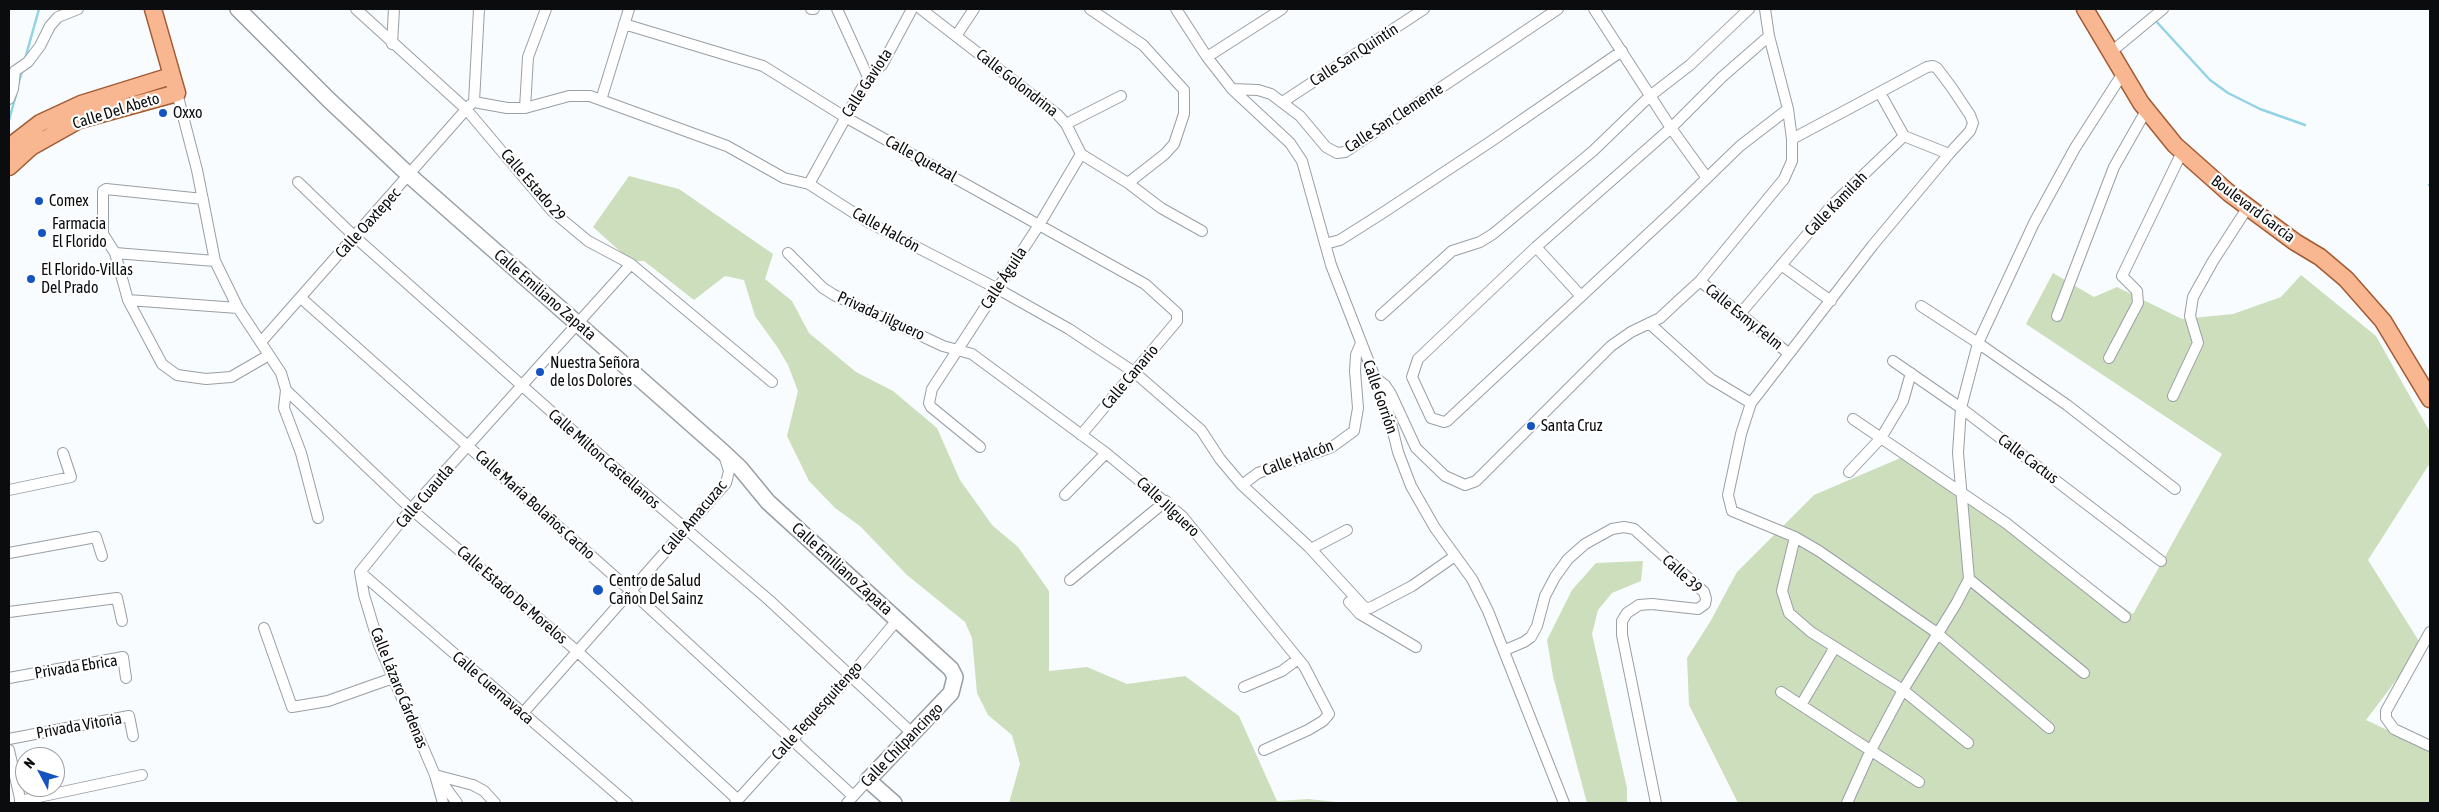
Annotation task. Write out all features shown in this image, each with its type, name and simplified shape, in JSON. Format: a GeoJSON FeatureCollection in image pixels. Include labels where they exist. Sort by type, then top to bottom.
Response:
{"type":"FeatureCollection","features":[{"type":"Feature","properties":{"kind":"main road"},"geometry":{"type":"LineString","coordinates":[[153,9],[177,93]]}},
{"type":"Feature","properties":{"kind":"main road","name":"Boulevard Garcia"},"geometry":{"type":"LineString","coordinates":[[2085,9],[2147,110],[2182,152],[2248,207],[2295,242],[2320,257],[2353,286],[2383,321],[2430,399]]}},
{"type":"Feature","properties":{"kind":"main road","name":"Calle Del Abeto"},"geometry":{"type":"LineString","coordinates":[[9,167],[25,151],[99,107],[172,76]]}},
{"type":"Feature","properties":{"kind":"main road","name":"Calle Del Abeto"},"geometry":{"type":"LineString","coordinates":[[9,147],[40,123],[81,104],[99,107],[177,93]]}},
{"type":"Feature","properties":{"kind":"street"},"geometry":{"type":"LineString","coordinates":[[9,99],[13,89],[14,69],[28,62],[58,17],[78,9]]}},
{"type":"Feature","properties":{"kind":"street","name":"Calle Emiliano Zapata"},"geometry":{"type":"LineString","coordinates":[[238,9],[328,99],[410,176],[740,468],[773,507],[898,618],[951,669],[955,677],[954,684]]}},
{"type":"Feature","properties":{"kind":"street","name":"Calle Estado 29"},"geometry":{"type":"LineString","coordinates":[[356,9],[392,44],[470,105],[552,211],[588,241],[631,264],[772,382]]}},
{"type":"Feature","properties":{"kind":"street"},"geometry":{"type":"LineString","coordinates":[[392,44],[394,9]]}},
{"type":"Feature","properties":{"kind":"street"},"geometry":{"type":"LineString","coordinates":[[470,105],[478,9]]}},
{"type":"Feature","properties":{"kind":"street"},"geometry":{"type":"LineString","coordinates":[[525,108],[528,57],[546,9]]}},
{"type":"Feature","properties":{"kind":"street"},"geometry":{"type":"LineString","coordinates":[[600,100],[628,9]]}},
{"type":"Feature","properties":{"kind":"street"},"geometry":{"type":"LineString","coordinates":[[837,9],[868,77]]}},
{"type":"Feature","properties":{"kind":"street","name":"Calle Gaviota"},"geometry":{"type":"LineString","coordinates":[[809,184],[868,77],[882,65],[912,9]]}},
{"type":"Feature","properties":{"kind":"street","name":"Calle Golondrina"},"geometry":{"type":"LineString","coordinates":[[922,9],[1058,115],[1066,124],[1081,154]]}},
{"type":"Feature","properties":{"kind":"street"},"geometry":{"type":"LineString","coordinates":[[956,36],[974,9]]}},
{"type":"Feature","properties":{"kind":"street"},"geometry":{"type":"LineString","coordinates":[[1090,9],[1132,36],[1184,90],[1184,114],[1174,144],[1165,154],[1128,183]]}},
{"type":"Feature","properties":{"kind":"street","name":"Calle Gorrión"},"geometry":{"type":"LineString","coordinates":[[1176,9],[1207,57],[1232,89],[1290,143],[1302,161],[1325,244],[1361,343],[1376,378],[1411,486],[1420,506],[1472,579],[1505,650],[1564,803]]}},
{"type":"Feature","properties":{"kind":"street"},"geometry":{"type":"LineString","coordinates":[[1207,57],[1282,9]]}},
{"type":"Feature","properties":{"kind":"street","name":"Calle San Quintín"},"geometry":{"type":"LineString","coordinates":[[1284,102],[1424,9]]}},
{"type":"Feature","properties":{"kind":"street","name":"Calle San Clemente"},"geometry":{"type":"LineString","coordinates":[[1232,89],[1258,90],[1272,94],[1300,116],[1326,147],[1337,153],[1345,152],[1558,9]]}},
{"type":"Feature","properties":{"kind":"street"},"geometry":{"type":"LineString","coordinates":[[1594,9],[1671,128],[1707,178]]}},
{"type":"Feature","properties":{"kind":"street"},"geometry":{"type":"LineString","coordinates":[[1381,315],[1452,251],[1480,242],[1493,234],[1593,151],[1650,96],[1690,66],[1749,9]]}},
{"type":"Feature","properties":{"kind":"street"},"geometry":{"type":"LineString","coordinates":[[1376,378],[1385,384],[1391,394],[1416,448],[1445,476],[1465,485],[1476,481],[1611,346],[1631,332],[1660,318],[1700,281],[1784,179],[1792,161],[1792,138],[1788,109],[1769,36],[1765,9]]}},
{"type":"Feature","properties":{"kind":"street"},"geometry":{"type":"LineString","coordinates":[[2111,52],[2164,9]]}},
{"type":"Feature","properties":{"kind":"street","name":"Calle Quetzal"},"geometry":{"type":"LineString","coordinates":[[624,24],[763,66],[845,117],[1145,284],[1177,313],[1178,318]]}},
{"type":"Feature","properties":{"kind":"street"},"geometry":{"type":"LineString","coordinates":[[1769,36],[1722,77],[1671,128],[1536,247],[1418,359],[1412,377],[1431,418],[1444,422],[1447,421],[1740,146],[1788,109]]}},
{"type":"Feature","properties":{"kind":"street"},"geometry":{"type":"LineString","coordinates":[[1325,244],[1340,240],[1381,214],[1622,51]]}},
{"type":"Feature","properties":{"kind":"street"},"geometry":{"type":"LineString","coordinates":[[1792,138],[1927,67],[1937,68],[1970,115],[1972,123],[1970,131],[1949,154],[1788,354],[1751,403],[1741,434],[1728,496],[1732,512],[1795,537],[1937,633],[2049,728]]}},
{"type":"Feature","properties":{"kind":"street"},"geometry":{"type":"LineString","coordinates":[[1847,803],[1870,752],[1903,690],[1969,580],[1958,453],[1961,408],[1978,343],[2034,223],[2075,148],[2123,73]]}},
{"type":"Feature","properties":{"kind":"street"},"geometry":{"type":"LineString","coordinates":[[177,93],[203,199],[215,261],[238,308],[281,373],[286,390],[284,408],[301,453],[318,518]]}},
{"type":"Feature","properties":{"kind":"street"},"geometry":{"type":"LineString","coordinates":[[1880,93],[1904,136],[1949,154]]}},
{"type":"Feature","properties":{"kind":"street","name":"Calle Halcón"},"geometry":{"type":"LineString","coordinates":[[470,105],[525,108],[583,95],[600,100],[727,146],[784,178],[809,184],[868,222],[998,289],[1069,329],[1134,372],[1201,430],[1220,458],[1242,485],[1311,549],[1344,588],[1364,607],[1370,608],[1412,586],[1454,556]]}},
{"type":"Feature","properties":{"kind":"street"},"geometry":{"type":"LineString","coordinates":[[1066,124],[1099,109],[1121,96]]}},
{"type":"Feature","properties":{"kind":"street","name":"Calle Oaxtepec"},"geometry":{"type":"LineString","coordinates":[[261,342],[410,176],[470,105]]}},
{"type":"Feature","properties":{"kind":"street"},"geometry":{"type":"LineString","coordinates":[[2058,316],[2114,167],[2147,110]]}},
{"type":"Feature","properties":{"kind":"street","name":"Calle Kamilah"},"geometry":{"type":"LineString","coordinates":[[1740,314],[1832,206],[1904,136]]}},
{"type":"Feature","properties":{"kind":"street"},"geometry":{"type":"LineString","coordinates":[[2109,358],[2138,304],[2137,291],[2122,276],[2182,152]]}},
{"type":"Feature","properties":{"kind":"street"},"geometry":{"type":"LineString","coordinates":[[1081,154],[1128,183],[1161,208],[1202,231]]}},
{"type":"Feature","properties":{"kind":"street","name":"Calle Águila"},"geometry":{"type":"LineString","coordinates":[[980,447],[928,402],[932,389],[1039,225],[1081,154]]}},
{"type":"Feature","properties":{"kind":"street","name":"Calle Milton Castellanos"},"geometry":{"type":"LineString","coordinates":[[298,182],[355,237],[521,385],[686,531],[769,600],[912,733]]}},
{"type":"Feature","properties":{"kind":"street"},"geometry":{"type":"LineString","coordinates":[[203,199],[106,189],[103,191],[103,234],[115,253],[128,300],[162,364],[176,375],[206,379],[231,377],[269,355]]}},
{"type":"Feature","properties":{"kind":"street"},"geometry":{"type":"LineString","coordinates":[[2172,396],[2198,343],[2190,316],[2193,297],[2213,261],[2248,207]]}},
{"type":"Feature","properties":{"kind":"street"},"geometry":{"type":"LineString","coordinates":[[1536,247],[1580,295]]}},
{"type":"Feature","properties":{"kind":"street"},"geometry":{"type":"LineString","coordinates":[[115,253],[215,261]]}},
{"type":"Feature","properties":{"kind":"street","name":"Privada Jilguero"},"geometry":{"type":"LineString","coordinates":[[788,253],[824,288],[834,295],[943,346],[958,349]]}},
{"type":"Feature","properties":{"kind":"street","name":"Calle Cuautla"},"geometry":{"type":"LineString","coordinates":[[360,572],[411,509],[631,264]]}},
{"type":"Feature","properties":{"kind":"street"},"geometry":{"type":"LineString","coordinates":[[1781,265],[1831,301]]}},
{"type":"Feature","properties":{"kind":"street","name":"Calle Esmy Felm"},"geometry":{"type":"LineString","coordinates":[[1700,281],[1788,354]]}},
{"type":"Feature","properties":{"kind":"street","name":"Calle María Bolaños Cacho"},"geometry":{"type":"LineString","coordinates":[[301,298],[631,591],[792,739],[850,800]]}},
{"type":"Feature","properties":{"kind":"street"},"geometry":{"type":"LineString","coordinates":[[128,300],[238,308]]}},
{"type":"Feature","properties":{"kind":"street"},"geometry":{"type":"LineString","coordinates":[[1921,306],[1978,343],[2066,405],[2175,489]]}},
{"type":"Feature","properties":{"kind":"street","name":"Calle Canario"},"geometry":{"type":"LineString","coordinates":[[1080,436],[1178,318]]}},
{"type":"Feature","properties":{"kind":"street"},"geometry":{"type":"LineString","coordinates":[[1649,323],[1711,378],[1751,403]]}},
{"type":"Feature","properties":{"kind":"street","name":"Calle Halcón"},"geometry":{"type":"LineString","coordinates":[[1242,485],[1258,473],[1332,447],[1354,430],[1358,408],[1355,371],[1356,355],[1361,343]]}},
{"type":"Feature","properties":{"kind":"street","name":"Calle Jilguero"},"geometry":{"type":"LineString","coordinates":[[958,349],[972,354],[1080,436],[1106,453],[1166,501],[1182,516],[1220,561],[1298,659],[1329,714],[1323,721],[1308,730],[1264,750]]}},
{"type":"Feature","properties":{"kind":"street","name":"Calle Cactus"},"geometry":{"type":"LineString","coordinates":[[1893,360],[1961,408],[2161,560]]}},
{"type":"Feature","properties":{"kind":"street"},"geometry":{"type":"LineString","coordinates":[[1849,472],[1881,438],[1903,401],[1911,373]]}},
{"type":"Feature","properties":{"kind":"street","name":"Calle Estado De Morelos"},"geometry":{"type":"LineString","coordinates":[[286,390],[411,509],[578,652],[737,802]]}},
{"type":"Feature","properties":{"kind":"street"},"geometry":{"type":"LineString","coordinates":[[1853,419],[1962,495],[2006,523],[2125,617]]}},
{"type":"Feature","properties":{"kind":"street","name":"Calle Amacuzac"},"geometry":{"type":"LineString","coordinates":[[523,713],[686,531],[729,477],[723,452]]}},
{"type":"Feature","properties":{"kind":"street"},"geometry":{"type":"LineString","coordinates":[[9,490],[71,477],[63,453]]}},
{"type":"Feature","properties":{"kind":"street"},"geometry":{"type":"LineString","coordinates":[[1065,495],[1106,453]]}},
{"type":"Feature","properties":{"kind":"street"},"geometry":{"type":"LineString","coordinates":[[1070,580],[1166,501]]}},
{"type":"Feature","properties":{"kind":"street","name":"Calle 39"},"geometry":{"type":"LineString","coordinates":[[1505,650],[1524,642],[1531,636],[1537,626],[1545,596],[1555,577],[1568,559],[1585,544],[1612,529],[1624,527],[1634,529],[1704,592],[1705,604],[1698,609],[1652,604],[1639,605],[1627,613],[1622,621],[1622,635],[1656,803]]}},
{"type":"Feature","properties":{"kind":"street"},"geometry":{"type":"LineString","coordinates":[[1311,549],[1347,530]]}},
{"type":"Feature","properties":{"kind":"street"},"geometry":{"type":"LineString","coordinates":[[9,553],[96,537],[102,556]]}},
{"type":"Feature","properties":{"kind":"street"},"geometry":{"type":"LineString","coordinates":[[1795,537],[1782,591],[1789,613],[1811,632],[1903,690],[1968,743]]}},
{"type":"Feature","properties":{"kind":"street","name":"Calle Lázaro Cárdenas"},"geometry":{"type":"LineString","coordinates":[[360,572],[364,595],[379,644],[435,775],[443,803]]}},
{"type":"Feature","properties":{"kind":"street","name":"Calle Cuernavaca"},"geometry":{"type":"LineString","coordinates":[[360,572],[626,803]]}},
{"type":"Feature","properties":{"kind":"street"},"geometry":{"type":"LineString","coordinates":[[1969,580],[2084,673]]}},
{"type":"Feature","properties":{"kind":"street"},"geometry":{"type":"LineString","coordinates":[[1344,588],[1347,600],[1360,614],[1416,647]]}},
{"type":"Feature","properties":{"kind":"street"},"geometry":{"type":"LineString","coordinates":[[9,612],[117,598],[122,621]]}},
{"type":"Feature","properties":{"kind":"street","name":"Calle Tequesquitengo"},"geometry":{"type":"LineString","coordinates":[[737,802],[851,675],[898,618]]}},
{"type":"Feature","properties":{"kind":"street"},"geometry":{"type":"LineString","coordinates":[[264,628],[292,707],[328,701],[393,678]]}},
{"type":"Feature","properties":{"kind":"street"},"geometry":{"type":"LineString","coordinates":[[2430,632],[2386,711],[2386,718],[2394,729],[2430,746]]}},
{"type":"Feature","properties":{"kind":"street"},"geometry":{"type":"LineString","coordinates":[[1801,704],[1835,647]]}},
{"type":"Feature","properties":{"kind":"street","name":"Privada Ebrica"},"geometry":{"type":"LineString","coordinates":[[9,678],[123,657],[126,678]]}},
{"type":"Feature","properties":{"kind":"street"},"geometry":{"type":"LineString","coordinates":[[1244,687],[1282,671],[1298,659]]}},
{"type":"Feature","properties":{"kind":"street","name":"Calle Chilpancingo"},"geometry":{"type":"LineString","coordinates":[[850,800],[951,692],[954,684]]}},
{"type":"Feature","properties":{"kind":"street"},"geometry":{"type":"LineString","coordinates":[[1781,692],[1918,782]]}},
{"type":"Feature","properties":{"kind":"street","name":"Privada Vitoria"},"geometry":{"type":"LineString","coordinates":[[9,739],[129,716],[133,736]]}},
{"type":"Feature","properties":{"kind":"street"},"geometry":{"type":"LineString","coordinates":[[9,750],[12,783],[20,802],[142,775]]}},
{"type":"Feature","properties":{"kind":"street"},"geometry":{"type":"LineString","coordinates":[[435,775],[457,803]]}},
{"type":"Feature","properties":{"kind":"street"},"geometry":{"type":"LineString","coordinates":[[435,775],[472,785],[484,791],[495,803]]}},
{"type":"Feature","properties":{"kind":"street"},"geometry":{"type":"LineString","coordinates":[[868,780],[894,803]]}},
{"type":"Feature","properties":{"kind":"green space"},"geometry":{"type":"Polygon","coordinates":[[[629,176],[679,189],[773,254],[765,279],[792,301],[809,333],[856,372],[893,391],[937,428],[960,480],[992,525],[1018,547],[1049,591],[1049,671],[1087,667],[1127,684],[1185,676],[1239,716],[1277,801],[1308,799],[1346,803],[1009,803],[1020,764],[1012,735],[988,715],[977,693],[972,638],[965,622],[907,575],[860,526],[835,508],[809,481],[787,436],[798,391],[788,365],[755,316],[744,280],[725,276],[694,300],[644,261],[631,261],[593,227],[629,176]]]}},
{"type":"Feature","properties":{"kind":"green space"},"geometry":{"type":"Polygon","coordinates":[[[2053,273],[2094,297],[2117,287],[2182,319],[2233,314],[2281,297],[2301,275],[2376,336],[2430,432],[2430,463],[2368,560],[2422,646],[2366,720],[2430,750],[2430,803],[1738,803],[1689,705],[1687,658],[1710,622],[1737,572],[1814,495],[1905,456],[1936,473],[2133,614],[2222,454],[2026,324],[2053,273]]]}},
{"type":"Feature","properties":{"kind":"green space"},"geometry":{"type":"Polygon","coordinates":[[[1643,561],[1641,581],[1612,593],[1598,610],[1592,634],[1627,788],[1627,803],[1587,803],[1553,676],[1547,640],[1572,590],[1596,563],[1643,561]]]}},
{"type":"Feature","properties":{"kind":"waterway"},"geometry":{"type":"LineString","coordinates":[[25,59],[39,9]]}},
{"type":"Feature","properties":{"kind":"waterway"},"geometry":{"type":"LineString","coordinates":[[2154,19],[2210,80],[2228,93],[2260,109],[2305,125]]}},
{"type":"Feature","properties":{"kind":"waterway"},"geometry":{"type":"LineString","coordinates":[[18,85],[22,71]]}},
{"type":"Feature","properties":{"kind":"waterway"},"geometry":{"type":"LineString","coordinates":[[9,120],[16,95]]}},
{"type":"Feature","properties":{"kind":"place","name":"Oxxo"},"geometry":{"type":"Point","coordinates":[163,113]}},
{"type":"Feature","properties":{"kind":"place","name":"Comex"},"geometry":{"type":"Point","coordinates":[39,201]}},
{"type":"Feature","properties":{"kind":"place","name":"Farmacia El Florido"},"geometry":{"type":"Point","coordinates":[42,233]}},
{"type":"Feature","properties":{"kind":"place","name":"El Florido-Villas Del Prado"},"geometry":{"type":"Point","coordinates":[31,279]}},
{"type":"Feature","properties":{"kind":"place","name":"Nuestra Señora de los Dolores"},"geometry":{"type":"Point","coordinates":[540,372]}},
{"type":"Feature","properties":{"kind":"place","name":"Santa Cruz"},"geometry":{"type":"Point","coordinates":[1531,426]}},
{"type":"Feature","properties":{"kind":"place","name":"Centro de Salud Cañon Del Sainz"},"geometry":{"type":"Point","coordinates":[598,590]}}]}
